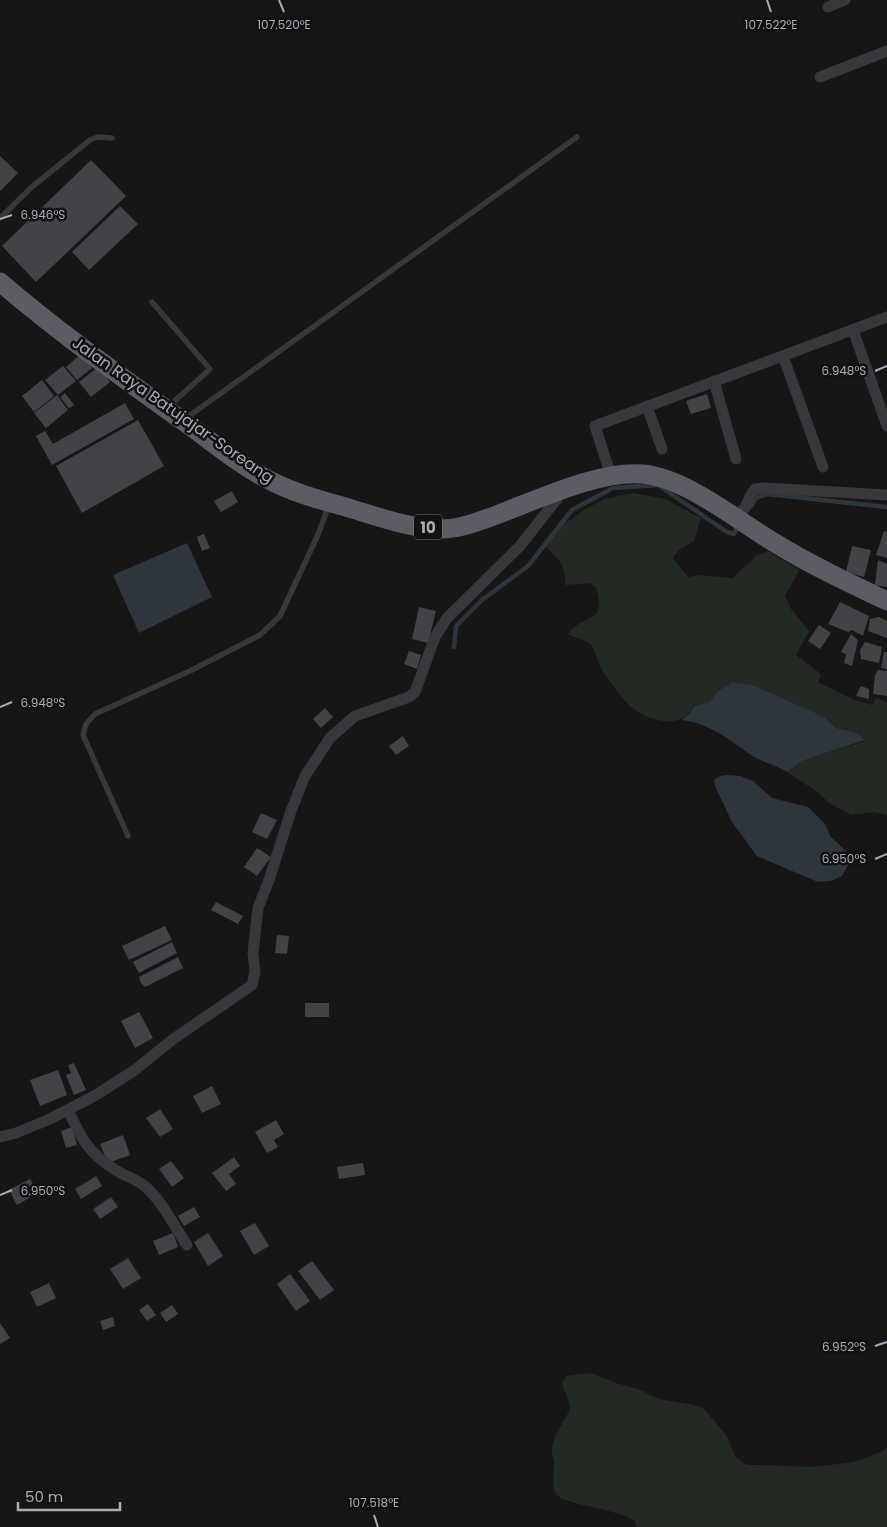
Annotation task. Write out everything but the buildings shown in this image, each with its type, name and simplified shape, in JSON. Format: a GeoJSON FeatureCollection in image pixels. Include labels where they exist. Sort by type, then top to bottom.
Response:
{"type":"FeatureCollection","features":[{"type":"Feature","properties":{"kind":"highway","name":"Jalan Raya Batujajar-Soreang"},"geometry":{"type":"LineString","coordinates":[[0,282],[46,321],[245,465],[271,482],[329,503],[379,517],[440,529],[486,519],[589,480],[611,476],[643,474],[681,484],[777,544],[887,601]]}},
{"type":"Feature","properties":{"kind":"street"},"geometry":{"type":"LineString","coordinates":[[828,7],[845,0]]}},
{"type":"Feature","properties":{"kind":"street"},"geometry":{"type":"LineString","coordinates":[[820,77],[887,51]]}},
{"type":"Feature","properties":{"kind":"street"},"geometry":{"type":"LineString","coordinates":[[611,476],[595,426],[887,317]]}},
{"type":"Feature","properties":{"kind":"street"},"geometry":{"type":"LineString","coordinates":[[853,330],[887,426]]}},
{"type":"Feature","properties":{"kind":"street"},"geometry":{"type":"LineString","coordinates":[[783,356],[823,467]]}},
{"type":"Feature","properties":{"kind":"street"},"geometry":{"type":"LineString","coordinates":[[714,381],[736,459]]}},
{"type":"Feature","properties":{"kind":"street"},"geometry":{"type":"LineString","coordinates":[[647,406],[662,449]]}},
{"type":"Feature","properties":{"kind":"street"},"geometry":{"type":"LineString","coordinates":[[734,517],[745,508],[755,489],[887,495]]}},
{"type":"Feature","properties":{"kind":"street"},"geometry":{"type":"LineString","coordinates":[[0,1137],[42,1123],[96,1095],[135,1070],[172,1040],[252,985],[255,972],[253,953],[258,908],[305,776],[330,738],[355,716],[409,697],[415,692],[435,637],[447,618],[520,546],[564,490]]}},
{"type":"Feature","properties":{"kind":"street"},"geometry":{"type":"LineString","coordinates":[[68,1110],[82,1140],[89,1148],[117,1171],[148,1189],[187,1245]]}},
{"type":"Feature","properties":{"kind":"lane"},"geometry":{"type":"LineString","coordinates":[[0,218],[32,186],[90,140],[98,137],[112,138]]}},
{"type":"Feature","properties":{"kind":"lane"},"geometry":{"type":"LineString","coordinates":[[183,421],[577,137]]}},
{"type":"Feature","properties":{"kind":"lane"},"geometry":{"type":"LineString","coordinates":[[152,302],[210,369],[166,409]]}},
{"type":"Feature","properties":{"kind":"lane"},"geometry":{"type":"LineString","coordinates":[[128,836],[83,735],[86,724],[95,714],[190,671],[268,629],[280,616],[317,537],[329,503]]}},
{"type":"Feature","properties":{"kind":"shaded area"},"geometry":{"type":"Polygon","coordinates":[[[633,493],[665,499],[701,518],[694,541],[678,551],[673,558],[688,577],[699,575],[733,578],[756,556],[768,551],[799,570],[785,596],[791,609],[809,631],[796,655],[821,674],[818,682],[855,700],[872,705],[876,698],[887,702],[887,815],[875,812],[851,815],[829,803],[819,793],[787,772],[802,761],[865,741],[855,732],[836,728],[824,717],[753,685],[732,682],[718,691],[709,702],[694,706],[682,718],[674,721],[665,721],[647,717],[633,709],[622,697],[602,670],[591,644],[568,634],[596,613],[598,600],[596,587],[591,583],[565,585],[561,563],[546,547],[556,530],[585,509],[605,499],[633,493]]]}},
{"type":"Feature","properties":{"kind":"shaded area"},"geometry":{"type":"Polygon","coordinates":[[[187,543],[212,597],[139,633],[113,575],[187,543]]]}},
{"type":"Feature","properties":{"kind":"shaded area"},"geometry":{"type":"Polygon","coordinates":[[[732,682],[753,685],[824,717],[836,728],[855,732],[865,740],[802,761],[787,772],[751,755],[710,728],[682,720],[690,713],[694,706],[709,702],[718,691],[732,682]]]}},
{"type":"Feature","properties":{"kind":"shaded area"},"geometry":{"type":"Polygon","coordinates":[[[720,776],[740,776],[753,781],[772,798],[808,807],[825,824],[830,836],[848,853],[848,865],[842,876],[831,881],[818,882],[757,856],[732,822],[715,786],[714,780],[720,776]]]}},
{"type":"Feature","properties":{"kind":"shaded area"},"geometry":{"type":"Polygon","coordinates":[[[592,1373],[664,1400],[703,1408],[726,1435],[736,1458],[747,1465],[813,1467],[854,1462],[881,1452],[887,1447],[887,1527],[636,1527],[635,1521],[627,1517],[560,1498],[554,1490],[552,1448],[557,1432],[571,1407],[562,1384],[566,1376],[592,1373]]]}},
{"type":"Feature","properties":{"kind":"waterway"},"geometry":{"type":"LineString","coordinates":[[454,647],[456,626],[482,600],[528,566],[572,510],[613,488],[658,485],[727,532],[734,534],[736,530]]}},
{"type":"Feature","properties":{"kind":"waterway"},"geometry":{"type":"LineString","coordinates":[[751,506],[756,498],[767,494],[887,507]]}}]}
